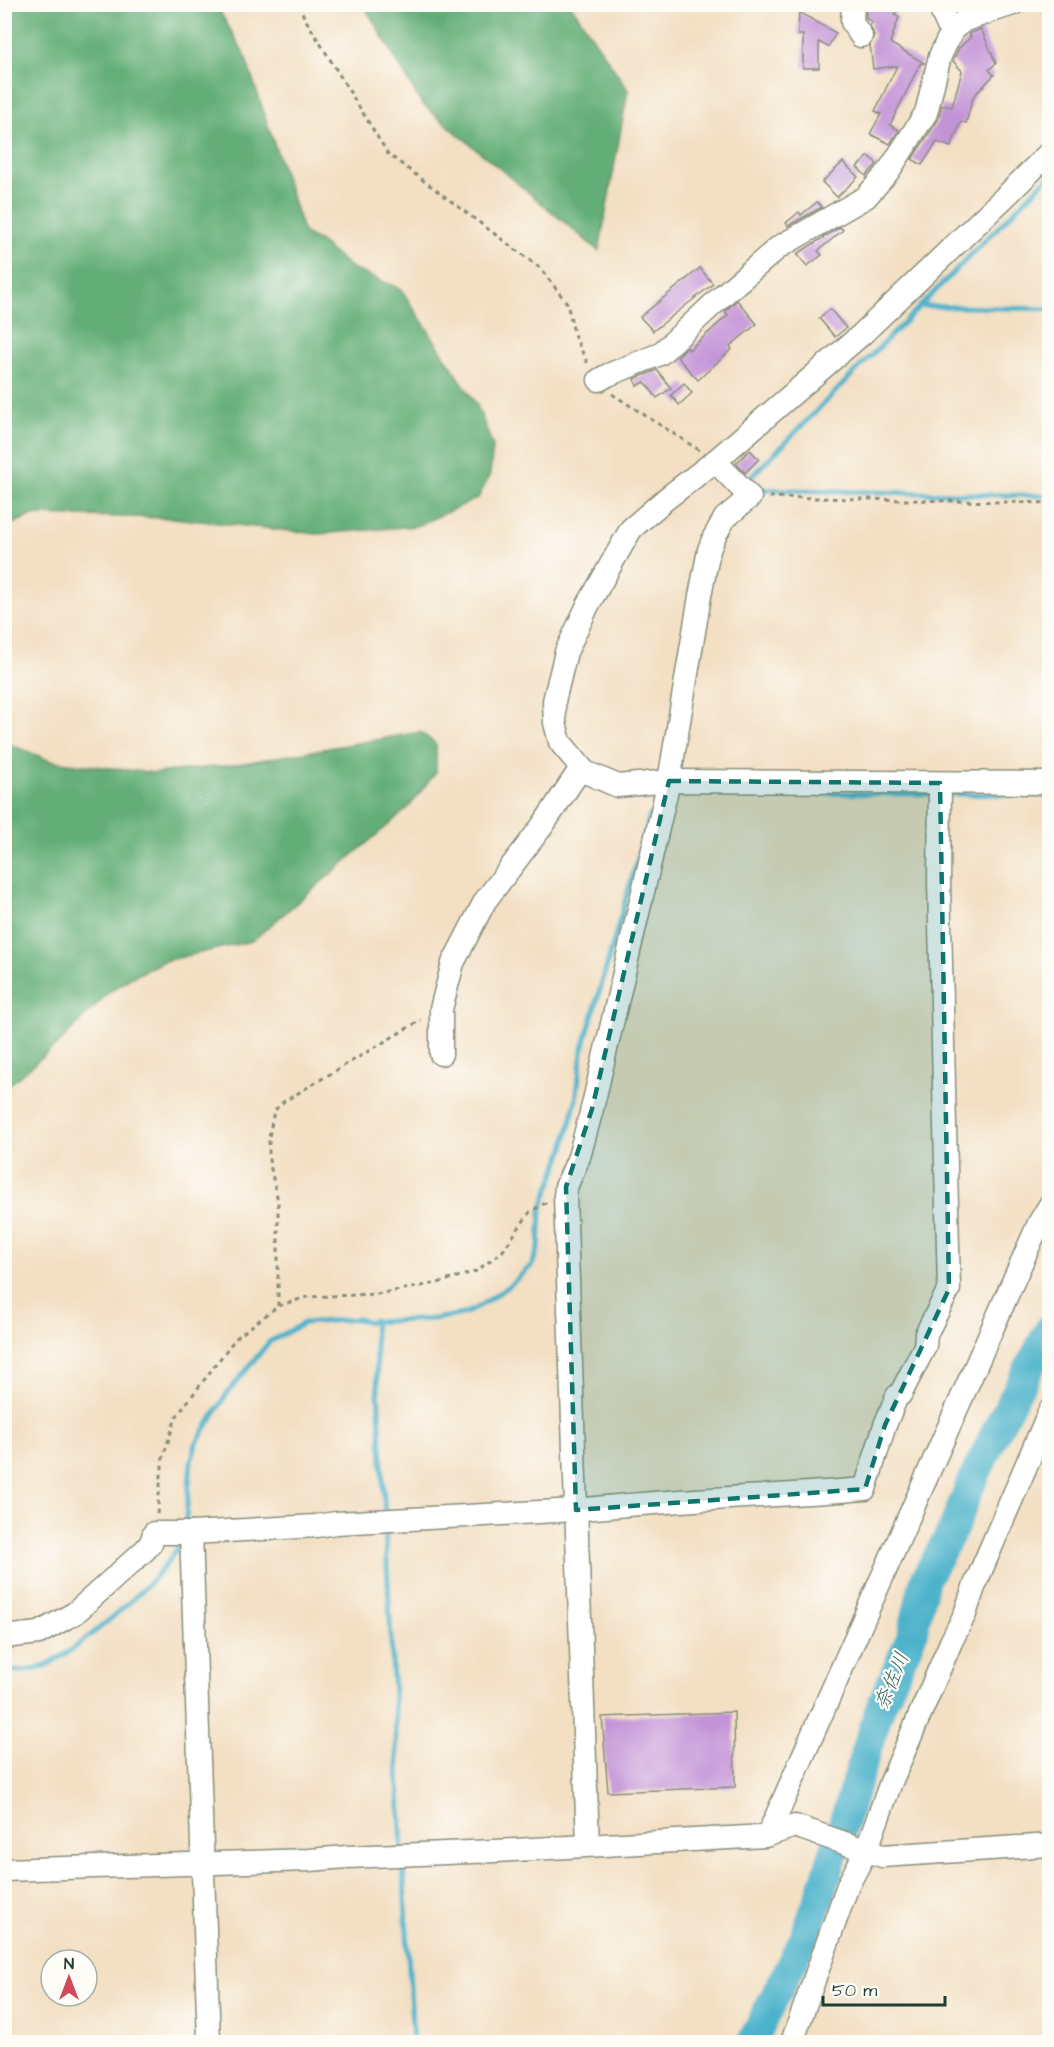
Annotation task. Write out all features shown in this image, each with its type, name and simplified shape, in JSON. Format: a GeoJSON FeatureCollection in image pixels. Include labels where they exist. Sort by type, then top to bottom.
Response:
{"type":"FeatureCollection","features":[{"type":"Feature","properties":{"kind":"street"},"geometry":{"type":"LineString","coordinates":[[853,4],[852,22],[861,36]]}},
{"type":"Feature","properties":{"kind":"street"},"geometry":{"type":"LineString","coordinates":[[938,4],[951,33]]}},
{"type":"Feature","properties":{"kind":"street"},"geometry":{"type":"LineString","coordinates":[[599,380],[660,354],[779,247],[866,197],[888,172],[926,113],[940,56],[953,29],[965,20],[1013,4]]}},
{"type":"Feature","properties":{"kind":"street"},"geometry":{"type":"LineString","coordinates":[[1050,152],[862,334],[715,461],[631,529],[588,605],[566,652],[554,701],[555,723],[560,742],[585,772],[618,786],[669,781],[1050,783]]}},
{"type":"Feature","properties":{"kind":"street"},"geometry":{"type":"LineString","coordinates":[[588,1845],[565,1196],[566,1187],[579,1157],[592,1109],[669,781],[709,550],[725,518],[750,497],[715,461]]}},
{"type":"Feature","properties":{"kind":"street"},"geometry":{"type":"LineString","coordinates":[[441,1054],[441,1009],[453,963],[485,901],[543,825],[581,768]]}},
{"type":"Feature","properties":{"kind":"street"},"geometry":{"type":"LineString","coordinates":[[4,1637],[39,1633],[75,1613],[145,1550],[151,1543],[154,1533],[191,1533],[576,1510],[865,1489],[885,1425],[925,1346],[926,1334],[949,1289],[939,882],[939,783]]}},
{"type":"Feature","properties":{"kind":"street"},"geometry":{"type":"LineString","coordinates":[[768,1835],[910,1510],[1039,1222],[1050,1205]]}},
{"type":"Feature","properties":{"kind":"street"},"geometry":{"type":"LineString","coordinates":[[792,2043],[862,1850],[1050,1410]]}},
{"type":"Feature","properties":{"kind":"street"},"geometry":{"type":"LineString","coordinates":[[191,1533],[209,2043]]}},
{"type":"Feature","properties":{"kind":"street"},"geometry":{"type":"LineString","coordinates":[[4,1870],[309,1860],[495,1851],[768,1835],[795,1826],[882,1856],[1050,1845]]}},
{"type":"Feature","properties":{"kind":"path"},"geometry":{"type":"LineString","coordinates":[[299,4],[304,17],[388,154],[540,268],[567,303],[575,338],[590,369],[610,392],[715,461]]}},
{"type":"Feature","properties":{"kind":"path"},"geometry":{"type":"LineString","coordinates":[[750,497],[1050,503]]}},
{"type":"Feature","properties":{"kind":"path"},"geometry":{"type":"LineString","coordinates":[[278,1306],[278,1201],[269,1160],[269,1137],[273,1111],[283,1102],[441,1009]]}},
{"type":"Feature","properties":{"kind":"path"},"geometry":{"type":"LineString","coordinates":[[154,1533],[163,1457],[176,1417],[235,1339],[278,1306],[307,1297],[377,1294],[438,1284],[476,1271],[502,1252],[530,1212],[541,1204],[565,1196]]}},
{"type":"Feature","properties":{"kind":"highlighted area"},"geometry":{"type":"Polygon","coordinates":[[[669,781],[940,783],[949,1289],[885,1425],[865,1489],[576,1510],[566,1187],[592,1109],[669,781]]]}},
{"type":"Feature","properties":{"kind":"green space"},"geometry":{"type":"Polygon","coordinates":[[[4,5],[216,5],[244,53],[304,233],[320,242],[353,269],[401,289],[477,405],[493,446],[490,474],[478,498],[417,526],[317,534],[173,518],[33,515],[5,527],[4,5]]]}},
{"type":"Feature","properties":{"kind":"green space"},"geometry":{"type":"Polygon","coordinates":[[[364,5],[571,5],[628,90],[599,251],[422,104],[364,5]]]}},
{"type":"Feature","properties":{"kind":"green space"},"geometry":{"type":"Polygon","coordinates":[[[420,732],[436,744],[436,772],[408,808],[252,941],[164,961],[132,977],[108,993],[60,1042],[8,1086],[5,1093],[5,742],[51,761],[155,773],[232,765],[420,732]]]}},
{"type":"Feature","properties":{"kind":"building"},"geometry":{"type":"Polygon","coordinates":[[[866,4],[901,4],[894,15],[899,17],[890,43],[924,63],[920,64],[890,125],[899,130],[890,144],[870,134],[881,114],[875,111],[897,66],[873,69],[870,45],[874,35],[870,26],[872,22],[866,18],[866,4]]]}},
{"type":"Feature","properties":{"kind":"building"},"geometry":{"type":"Polygon","coordinates":[[[799,12],[836,33],[828,47],[819,42],[819,68],[803,68],[803,35],[798,35],[799,12]]]}},
{"type":"Feature","properties":{"kind":"building"},"geometry":{"type":"Polygon","coordinates":[[[981,29],[996,63],[989,70],[994,75],[973,97],[966,123],[961,122],[951,147],[937,142],[922,165],[912,159],[938,120],[942,105],[952,107],[962,71],[953,61],[959,48],[971,37],[969,34],[981,29]]]}},
{"type":"Feature","properties":{"kind":"building"},"geometry":{"type":"Polygon","coordinates":[[[869,156],[877,164],[866,176],[857,167],[869,156]]]}},
{"type":"Feature","properties":{"kind":"building"},"geometry":{"type":"Polygon","coordinates":[[[843,162],[858,177],[837,197],[822,182],[843,162]]]}},
{"type":"Feature","properties":{"kind":"building"},"geometry":{"type":"Polygon","coordinates":[[[817,202],[822,207],[788,226],[786,223],[799,212],[801,215],[817,202]]]}},
{"type":"Feature","properties":{"kind":"building"},"geometry":{"type":"Polygon","coordinates":[[[840,227],[843,230],[818,251],[822,255],[807,266],[797,254],[840,227]]]}},
{"type":"Feature","properties":{"kind":"building"},"geometry":{"type":"Polygon","coordinates":[[[700,268],[713,284],[653,331],[640,317],[700,268]]]}},
{"type":"Feature","properties":{"kind":"building"},"geometry":{"type":"Polygon","coordinates":[[[737,300],[757,324],[730,346],[732,349],[698,380],[677,357],[687,347],[689,350],[728,315],[725,311],[737,300]]]}},
{"type":"Feature","properties":{"kind":"building"},"geometry":{"type":"Polygon","coordinates":[[[830,309],[846,328],[835,337],[819,318],[830,309]]]}},
{"type":"Feature","properties":{"kind":"building"},"geometry":{"type":"Polygon","coordinates":[[[657,370],[671,388],[657,398],[645,382],[637,386],[634,379],[657,370]]]}},
{"type":"Feature","properties":{"kind":"building"},"geometry":{"type":"Polygon","coordinates":[[[684,383],[692,393],[679,405],[671,395],[684,383]]]}},
{"type":"Feature","properties":{"kind":"building"},"geometry":{"type":"Polygon","coordinates":[[[750,450],[759,459],[745,473],[736,463],[750,450]]]}},
{"type":"Feature","properties":{"kind":"building"},"geometry":{"type":"Polygon","coordinates":[[[734,1712],[735,1787],[608,1792],[602,1717],[734,1712]]]}},
{"type":"Feature","properties":{"kind":"waterway"},"geometry":{"type":"LineString","coordinates":[[745,483],[1050,175]]}},
{"type":"Feature","properties":{"kind":"waterway"},"geometry":{"type":"LineString","coordinates":[[920,306],[1050,309]]}},
{"type":"Feature","properties":{"kind":"waterway"},"geometry":{"type":"LineString","coordinates":[[751,489],[1050,496]]}},
{"type":"Feature","properties":{"kind":"waterway"},"geometry":{"type":"LineString","coordinates":[[736,793],[934,794]]}},
{"type":"Feature","properties":{"kind":"waterway"},"geometry":{"type":"LineString","coordinates":[[946,794],[1050,795]]}},
{"type":"Feature","properties":{"kind":"waterway"},"geometry":{"type":"LineString","coordinates":[[185,1528],[191,1462],[196,1444],[226,1395],[269,1342],[304,1323],[358,1319],[370,1322],[434,1319],[463,1314],[475,1309],[509,1286],[532,1265],[539,1247],[541,1210],[564,1148],[576,1100],[582,1052],[650,815]]}},
{"type":"Feature","properties":{"kind":"waterway"},"geometry":{"type":"LineString","coordinates":[[374,1320],[385,1516]]}},
{"type":"Feature","properties":{"kind":"waterway","name":"奈佐川"},"geometry":{"type":"LineString","coordinates":[[752,2042],[805,1936],[880,1708],[912,1635],[925,1579],[953,1529],[969,1488],[999,1425],[1050,1328]]}},
{"type":"Feature","properties":{"kind":"waterway"},"geometry":{"type":"LineString","coordinates":[[385,1526],[402,1849]]}},
{"type":"Feature","properties":{"kind":"waterway"},"geometry":{"type":"LineString","coordinates":[[4,1671],[40,1668],[79,1644],[142,1590],[160,1571],[181,1539]]}},
{"type":"Feature","properties":{"kind":"waterway"},"geometry":{"type":"LineString","coordinates":[[403,1861],[413,2042]]}}]}
